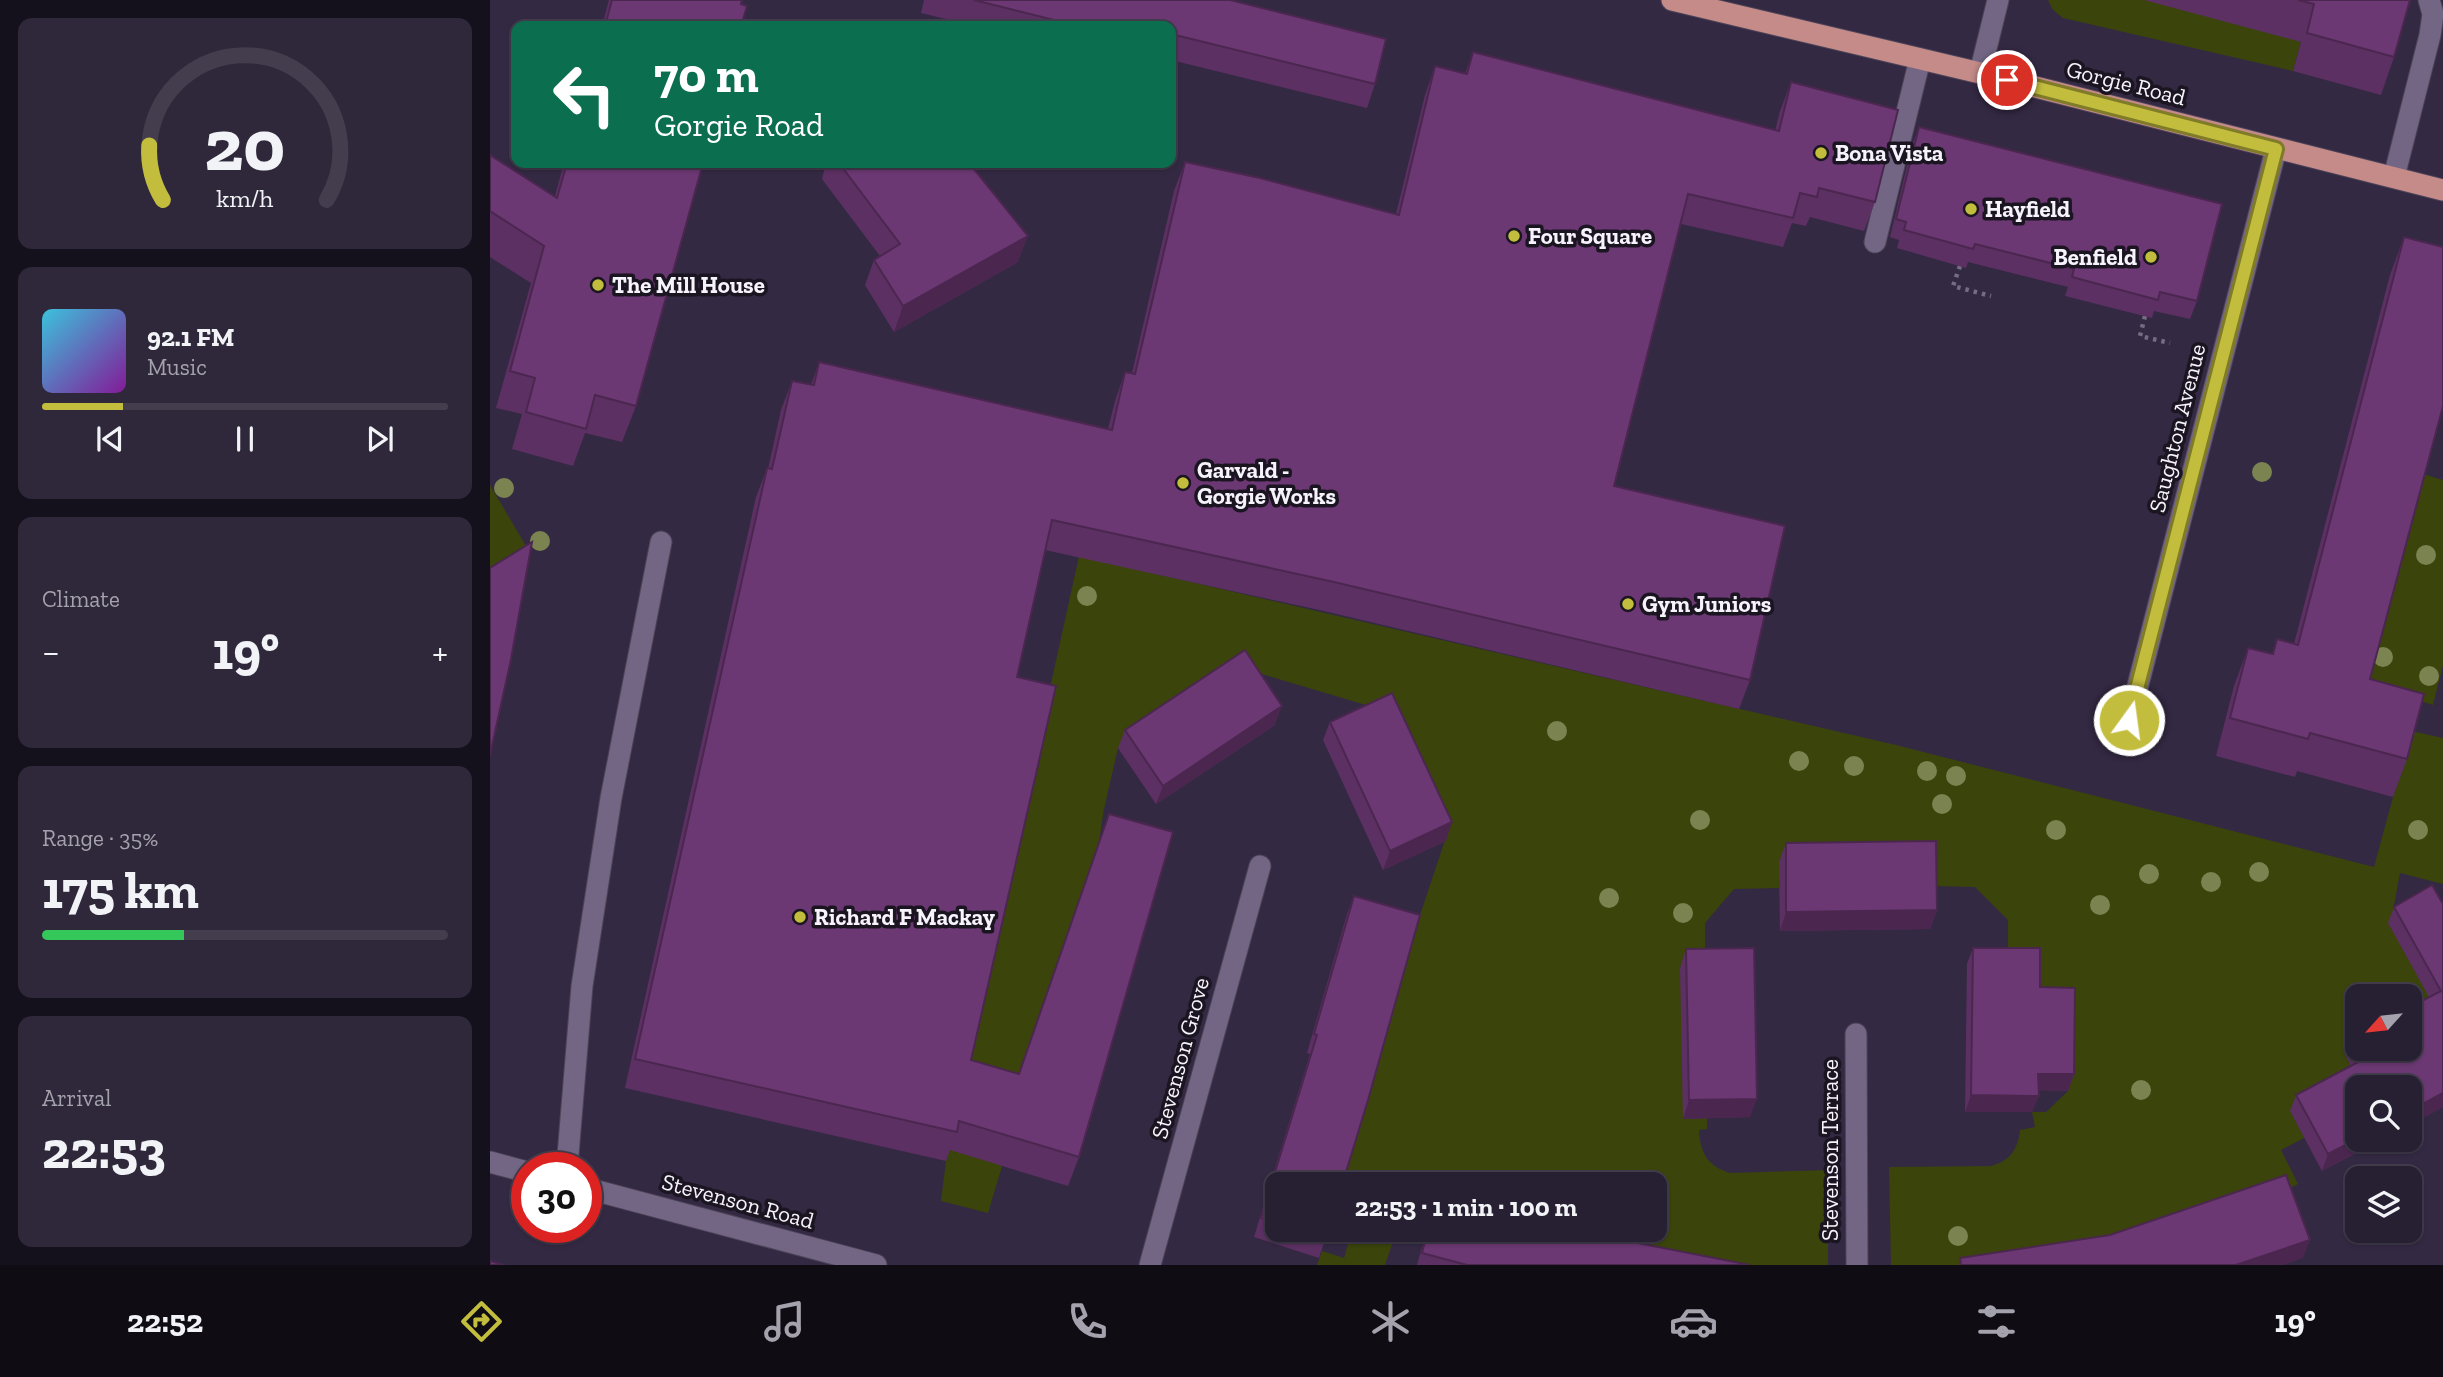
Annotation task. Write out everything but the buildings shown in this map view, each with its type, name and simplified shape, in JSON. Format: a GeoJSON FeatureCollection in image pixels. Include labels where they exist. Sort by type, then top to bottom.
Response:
{"type":"FeatureCollection","features":[{"type":"Feature","properties":{"kind":"main road","name":"Gorgie Road"},"geometry":{"type":"LineString","coordinates":[[1672,0],[1980,73],[2443,190]]}},
{"type":"Feature","properties":{"kind":"street"},"geometry":{"type":"LineString","coordinates":[[1980,73],[1998,0]]}},
{"type":"Feature","properties":{"kind":"street"},"geometry":{"type":"LineString","coordinates":[[2394,177],[2430,35],[2433,14],[2429,0]]}},
{"type":"Feature","properties":{"kind":"street"},"geometry":{"type":"LineString","coordinates":[[1875,242],[1920,59]]}},
{"type":"Feature","properties":{"kind":"street","name":"Saughton Avenue"},"geometry":{"type":"LineString","coordinates":[[2129,720],[2276,149]]}},
{"type":"Feature","properties":{"kind":"street"},"geometry":{"type":"LineString","coordinates":[[569,1152],[582,986],[611,798],[661,542]]}},
{"type":"Feature","properties":{"kind":"street","name":"Stevenson Grove"},"geometry":{"type":"LineString","coordinates":[[1150,1265],[1260,866]]}},
{"type":"Feature","properties":{"kind":"street","name":"Stevenson Terrace"},"geometry":{"type":"LineString","coordinates":[[1856,1034],[1857,1265]]}},
{"type":"Feature","properties":{"kind":"street"},"geometry":{"type":"LineString","coordinates":[[490,1162],[511,1168]]}},
{"type":"Feature","properties":{"kind":"street","name":"Stevenson Road"},"geometry":{"type":"LineString","coordinates":[[602,1192],[876,1265]]}},
{"type":"Feature","properties":{"kind":"path"},"geometry":{"type":"LineString","coordinates":[[1960,266],[1953,286],[1991,296]]}},
{"type":"Feature","properties":{"kind":"path"},"geometry":{"type":"LineString","coordinates":[[2145,316],[2140,336],[2170,343]]}},
{"type":"Feature","properties":{"kind":"green space"},"geometry":{"type":"Polygon","coordinates":[[[2048,0],[2312,0],[2293,71],[2063,18],[2053,10],[2048,0]]]}},
{"type":"Feature","properties":{"kind":"green space"},"geometry":{"type":"Polygon","coordinates":[[[2420,473],[2443,480],[2443,665],[2433,705],[2365,684],[2420,473]]]}},
{"type":"Feature","properties":{"kind":"green space"},"geometry":{"type":"Polygon","coordinates":[[[490,485],[529,551],[490,576],[490,485]]]}},
{"type":"Feature","properties":{"kind":"green space"},"geometry":{"type":"Polygon","coordinates":[[[1079,556],[1896,745],[2374,867],[2411,731],[2443,738],[2443,884],[2400,873],[2391,921],[2443,1022],[2422,1037],[2422,984],[2345,984],[2345,1061],[2356,1061],[2356,1075],[2345,1075],[2345,1089],[2304,1138],[2281,1150],[2298,1184],[2280,1193],[2032,1265],[1891,1265],[1889,1167],[1998,1164],[2012,1153],[2020,1130],[2035,1127],[2032,1112],[2046,1112],[2068,1091],[2034,1004],[2008,964],[2008,920],[1975,887],[1929,886],[1779,862],[1779,888],[1734,889],[1705,923],[1705,967],[1683,1119],[1707,1118],[1707,1129],[1699,1130],[1703,1151],[1710,1162],[1730,1173],[1828,1170],[1828,1265],[1647,1265],[1555,1242],[1667,1242],[1667,1172],[1345,1172],[1414,933],[1445,840],[1386,711],[1238,667],[1118,748],[1099,842],[988,1213],[941,1201],[946,1161],[1079,556]]]}},
{"type":"Feature","properties":{"kind":"green space"},"geometry":{"type":"Polygon","coordinates":[[[1349,1242],[1393,1242],[1385,1265],[1317,1265],[1322,1251],[1344,1258],[1349,1242]]]}},
{"type":"Feature","properties":{"kind":"place","name":"Bona Vista"},"geometry":{"type":"Point","coordinates":[1821,153]}},
{"type":"Feature","properties":{"kind":"place","name":"Hayfield"},"geometry":{"type":"Point","coordinates":[1971,209]}},
{"type":"Feature","properties":{"kind":"place","name":"Four Square"},"geometry":{"type":"Point","coordinates":[1514,236]}},
{"type":"Feature","properties":{"kind":"place","name":"Benfield"},"geometry":{"type":"Point","coordinates":[2151,257]}},
{"type":"Feature","properties":{"kind":"place","name":"The Mill House"},"geometry":{"type":"Point","coordinates":[598,285]}},
{"type":"Feature","properties":{"kind":"place","name":"Garvald - Gorgie Works"},"geometry":{"type":"Point","coordinates":[1183,483]}},
{"type":"Feature","properties":{"kind":"place","name":"Gym Juniors"},"geometry":{"type":"Point","coordinates":[1628,604]}},
{"type":"Feature","properties":{"kind":"place","name":"Richard F Mackay"},"geometry":{"type":"Point","coordinates":[800,917]}},
{"type":"Feature","properties":{"kind":"route"},"geometry":{"type":"LineString","coordinates":[[2007,80],[2276,149],[2129,720]]}}]}
